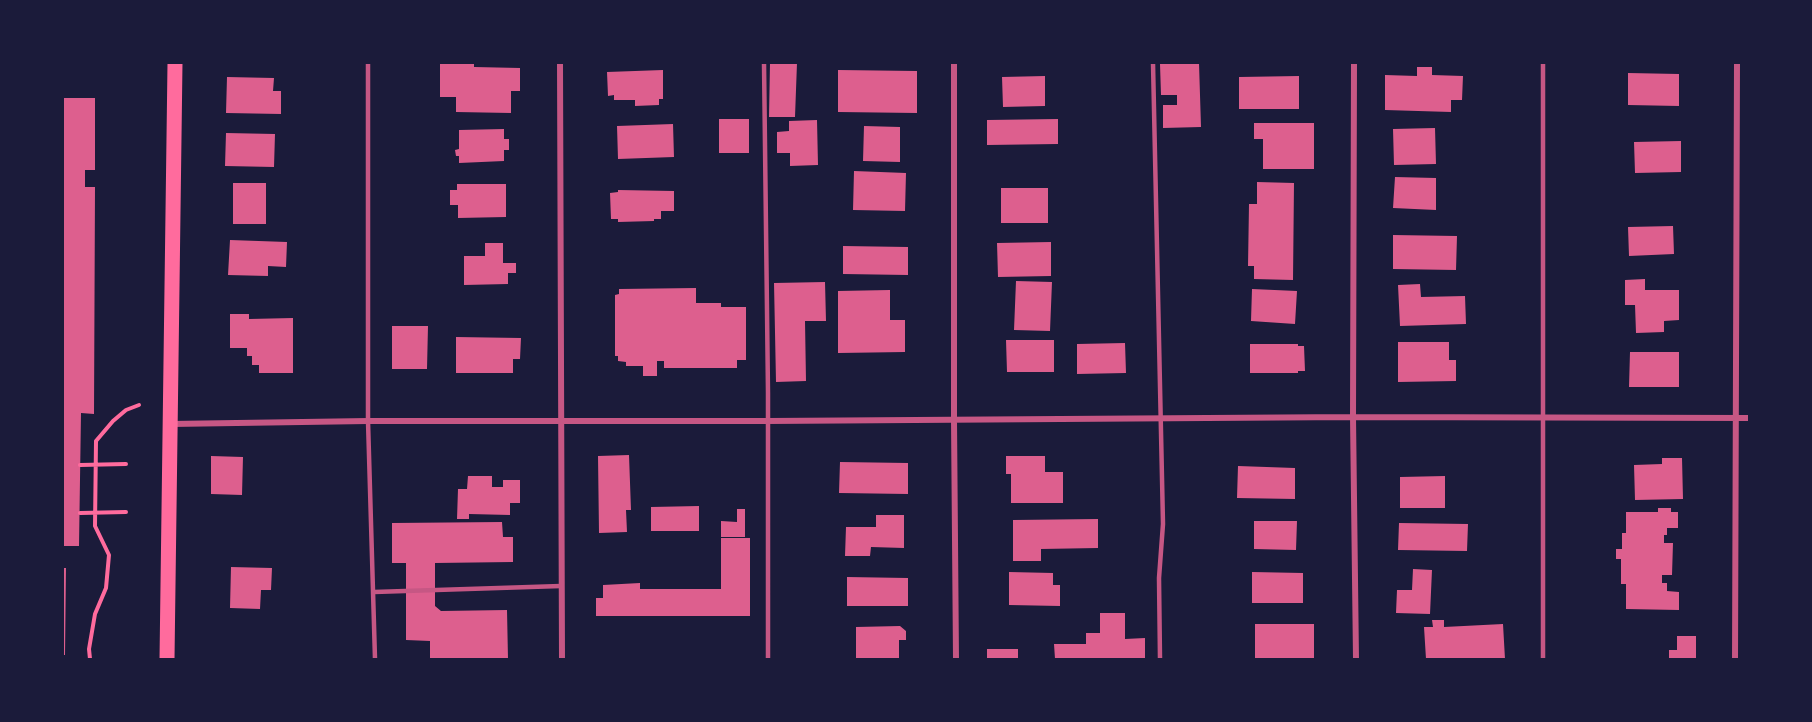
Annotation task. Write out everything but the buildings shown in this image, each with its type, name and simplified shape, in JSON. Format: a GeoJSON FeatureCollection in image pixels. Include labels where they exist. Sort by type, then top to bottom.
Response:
{"type":"FeatureCollection","features":[{"type":"Feature","properties":{"kind":"main road"},"geometry":{"type":"LineString","coordinates":[[167,659],[175,63]]}},
{"type":"Feature","properties":{"kind":"street"},"geometry":{"type":"LineString","coordinates":[[560,63],[562,659]]}},
{"type":"Feature","properties":{"kind":"street"},"geometry":{"type":"LineString","coordinates":[[954,63],[956,659]]}},
{"type":"Feature","properties":{"kind":"street"},"geometry":{"type":"LineString","coordinates":[[1354,63],[1353,417],[1356,659]]}},
{"type":"Feature","properties":{"kind":"street"},"geometry":{"type":"LineString","coordinates":[[1735,659],[1737,63]]}},
{"type":"Feature","properties":{"kind":"street"},"geometry":{"type":"LineString","coordinates":[[171,424],[562,420],[1749,418]]}},
{"type":"Feature","properties":{"kind":"lane"},"geometry":{"type":"LineString","coordinates":[[368,63],[368,421],[375,659]]}},
{"type":"Feature","properties":{"kind":"lane"},"geometry":{"type":"LineString","coordinates":[[764,63],[768,659]]}},
{"type":"Feature","properties":{"kind":"lane"},"geometry":{"type":"LineString","coordinates":[[1153,63],[1163,524],[1160,659]]}},
{"type":"Feature","properties":{"kind":"lane"},"geometry":{"type":"LineString","coordinates":[[1543,63],[1543,659]]}},
{"type":"Feature","properties":{"kind":"lane"},"geometry":{"type":"LineString","coordinates":[[374,592],[561,586]]}},
{"type":"Feature","properties":{"kind":"path"},"geometry":{"type":"LineString","coordinates":[[90,659],[89,649],[95,614],[106,588],[110,555],[95,526],[96,441],[113,420],[126,410],[140,405]]}},
{"type":"Feature","properties":{"kind":"path"},"geometry":{"type":"LineString","coordinates":[[80,465],[126,464]]}},
{"type":"Feature","properties":{"kind":"path"},"geometry":{"type":"LineString","coordinates":[[80,513],[126,512]]}}]}
